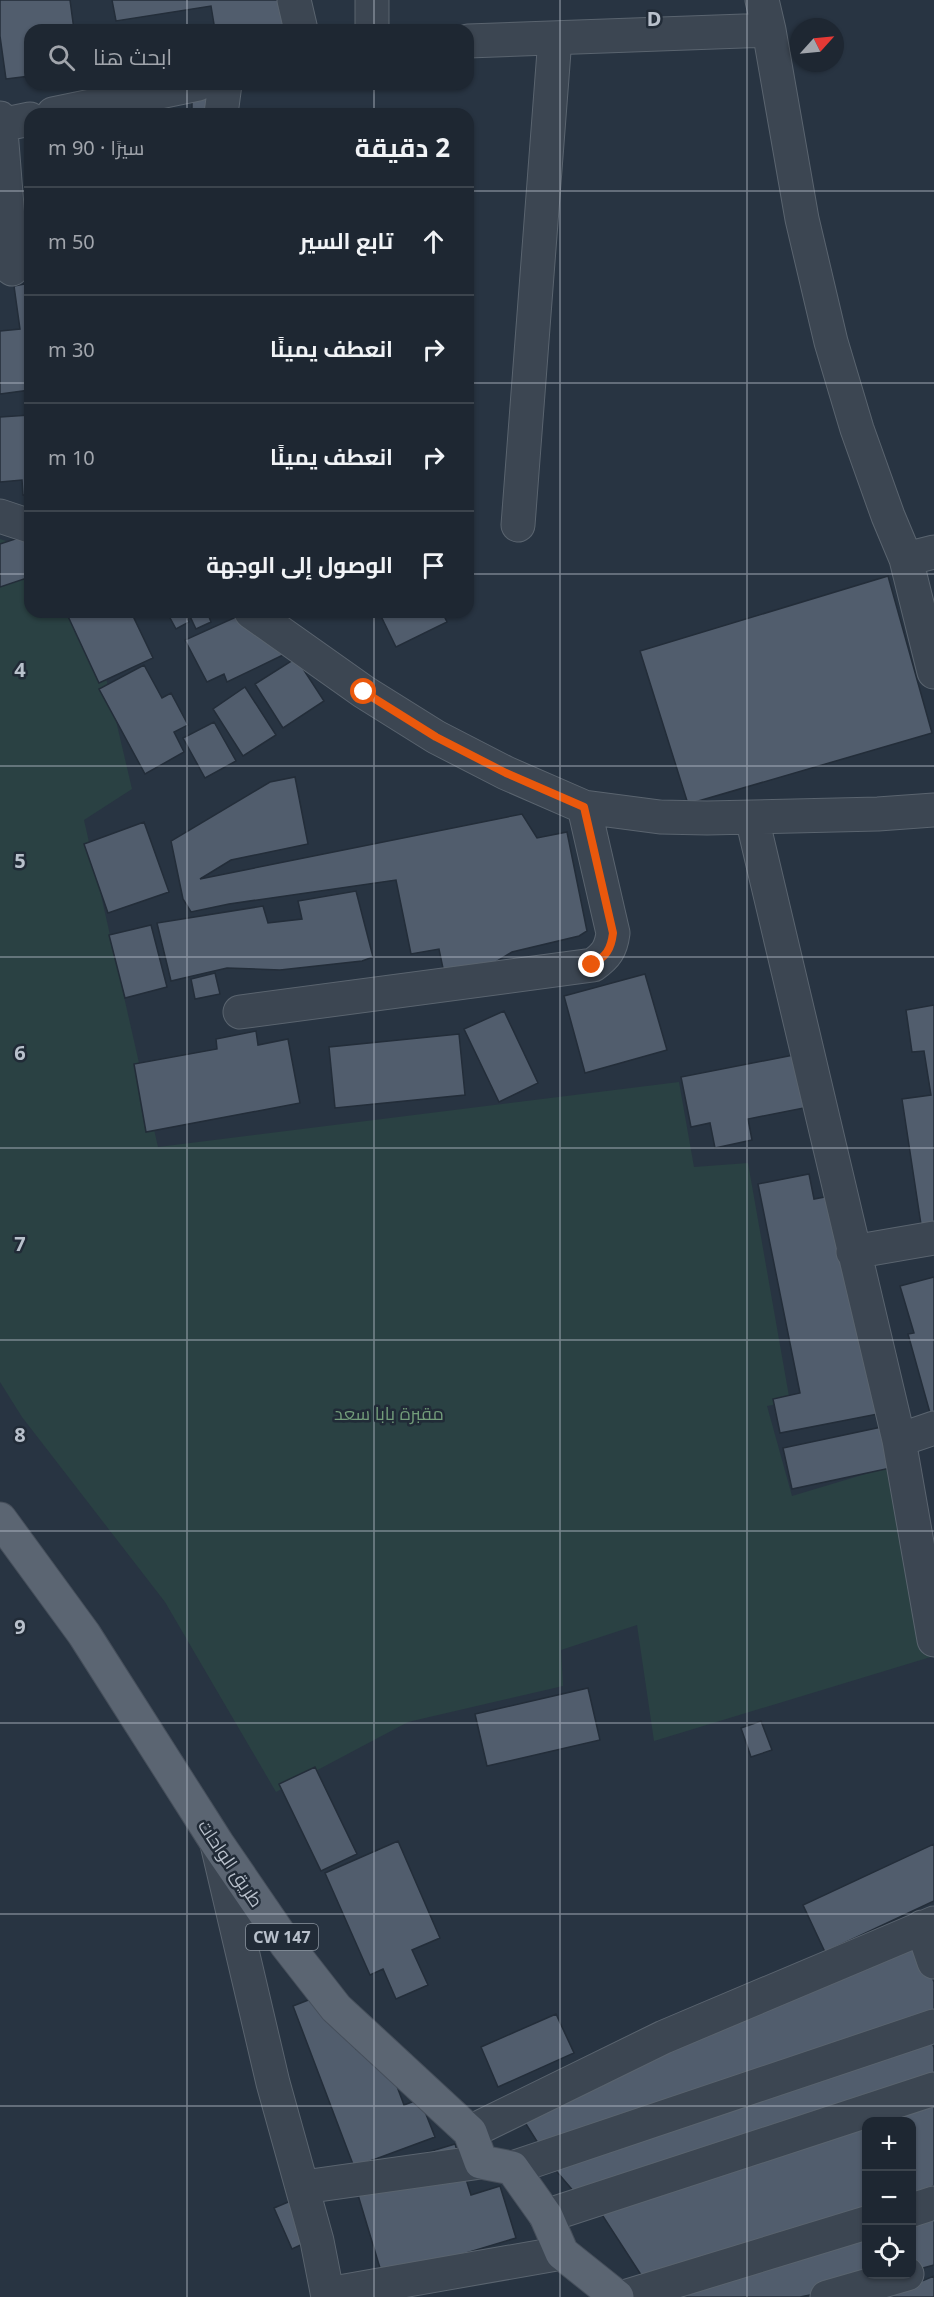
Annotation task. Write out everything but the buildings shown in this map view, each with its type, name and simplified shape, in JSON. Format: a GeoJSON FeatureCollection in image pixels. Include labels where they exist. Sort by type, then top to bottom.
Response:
{"type":"FeatureCollection","features":[{"type":"Feature","properties":{"kind":"main road","name":"طريق الواحات"},"geometry":{"type":"LineString","coordinates":[[0,1519],[84,1634],[217,1843],[286,1944],[336,2008],[488,2154],[546,2216],[562,2253],[617,2297]]}},
{"type":"Feature","properties":{"kind":"street"},"geometry":{"type":"LineString","coordinates":[[294,0],[300,24]]}},
{"type":"Feature","properties":{"kind":"street"},"geometry":{"type":"LineString","coordinates":[[372,0],[372,24]]}},
{"type":"Feature","properties":{"kind":"street"},"geometry":{"type":"LineString","coordinates":[[474,41],[555,38],[765,15],[802,219],[831,342],[857,429],[888,516],[920,556],[934,672]]}},
{"type":"Feature","properties":{"kind":"street"},"geometry":{"type":"LineString","coordinates":[[519,525],[555,38]]}},
{"type":"Feature","properties":{"kind":"street"},"geometry":{"type":"LineString","coordinates":[[82,108],[169,90]]}},
{"type":"Feature","properties":{"kind":"street"},"geometry":{"type":"LineString","coordinates":[[222,108],[224,90]]}},
{"type":"Feature","properties":{"kind":"street"},"geometry":{"type":"LineString","coordinates":[[8,122],[12,269]]}},
{"type":"Feature","properties":{"kind":"street"},"geometry":{"type":"LineString","coordinates":[[0,516],[24,524]]}},
{"type":"Feature","properties":{"kind":"street"},"geometry":{"type":"LineString","coordinates":[[259,618],[364,692],[436,737],[506,773],[584,807],[660,817],[752,818],[934,810]]}},
{"type":"Feature","properties":{"kind":"street"},"geometry":{"type":"LineString","coordinates":[[240,1012],[592,965],[605,957],[611,947],[613,933],[584,807]]}},
{"type":"Feature","properties":{"kind":"street"},"geometry":{"type":"LineString","coordinates":[[752,818],[899,1440],[934,1640]]}},
{"type":"Feature","properties":{"kind":"street"},"geometry":{"type":"LineString","coordinates":[[853,1252],[934,1238]]}},
{"type":"Feature","properties":{"kind":"street"},"geometry":{"type":"LineString","coordinates":[[899,1440],[934,1428]]}},
{"type":"Feature","properties":{"kind":"street"},"geometry":{"type":"LineString","coordinates":[[217,1843],[273,2083],[304,2187],[328,2296],[562,2253]]}},
{"type":"Feature","properties":{"kind":"street"},"geometry":{"type":"LineString","coordinates":[[488,2154],[664,2037],[928,1925],[934,1962]]}},
{"type":"Feature","properties":{"kind":"street"},"geometry":{"type":"LineString","coordinates":[[304,2187],[488,2154],[934,2026]]}},
{"type":"Feature","properties":{"kind":"street"},"geometry":{"type":"LineString","coordinates":[[546,2216],[934,2089]]}},
{"type":"Feature","properties":{"kind":"street"},"geometry":{"type":"LineString","coordinates":[[916,2209],[934,2203]]}},
{"type":"Feature","properties":{"kind":"street"},"geometry":{"type":"LineString","coordinates":[[624,2297],[862,2225]]}},
{"type":"Feature","properties":{"kind":"street"},"geometry":{"type":"LineString","coordinates":[[916,2272],[934,2267]]}},
{"type":"Feature","properties":{"kind":"street"},"geometry":{"type":"LineString","coordinates":[[827,2297],[892,2279]]}},
{"type":"Feature","properties":{"kind":"green space","name":"مقبرة بابا سعد"},"geometry":{"type":"Polygon","coordinates":[[[0,539],[24,547],[24,618],[76,618],[103,665],[132,789],[84,820],[158,1147],[679,1082],[694,1167],[748,1163],[790,1402],[767,1406],[792,1496],[892,1466],[934,1656],[654,1741],[637,1625],[561,1650],[563,1686],[408,1722],[276,1792],[165,1602],[22,1417],[0,1382],[0,539]]]}},
{"type":"Feature","properties":{"kind":"route"},"geometry":{"type":"LineString","coordinates":[[364,692],[436,737],[506,773],[584,807],[613,933],[611,947],[605,957],[592,965]]}}]}
